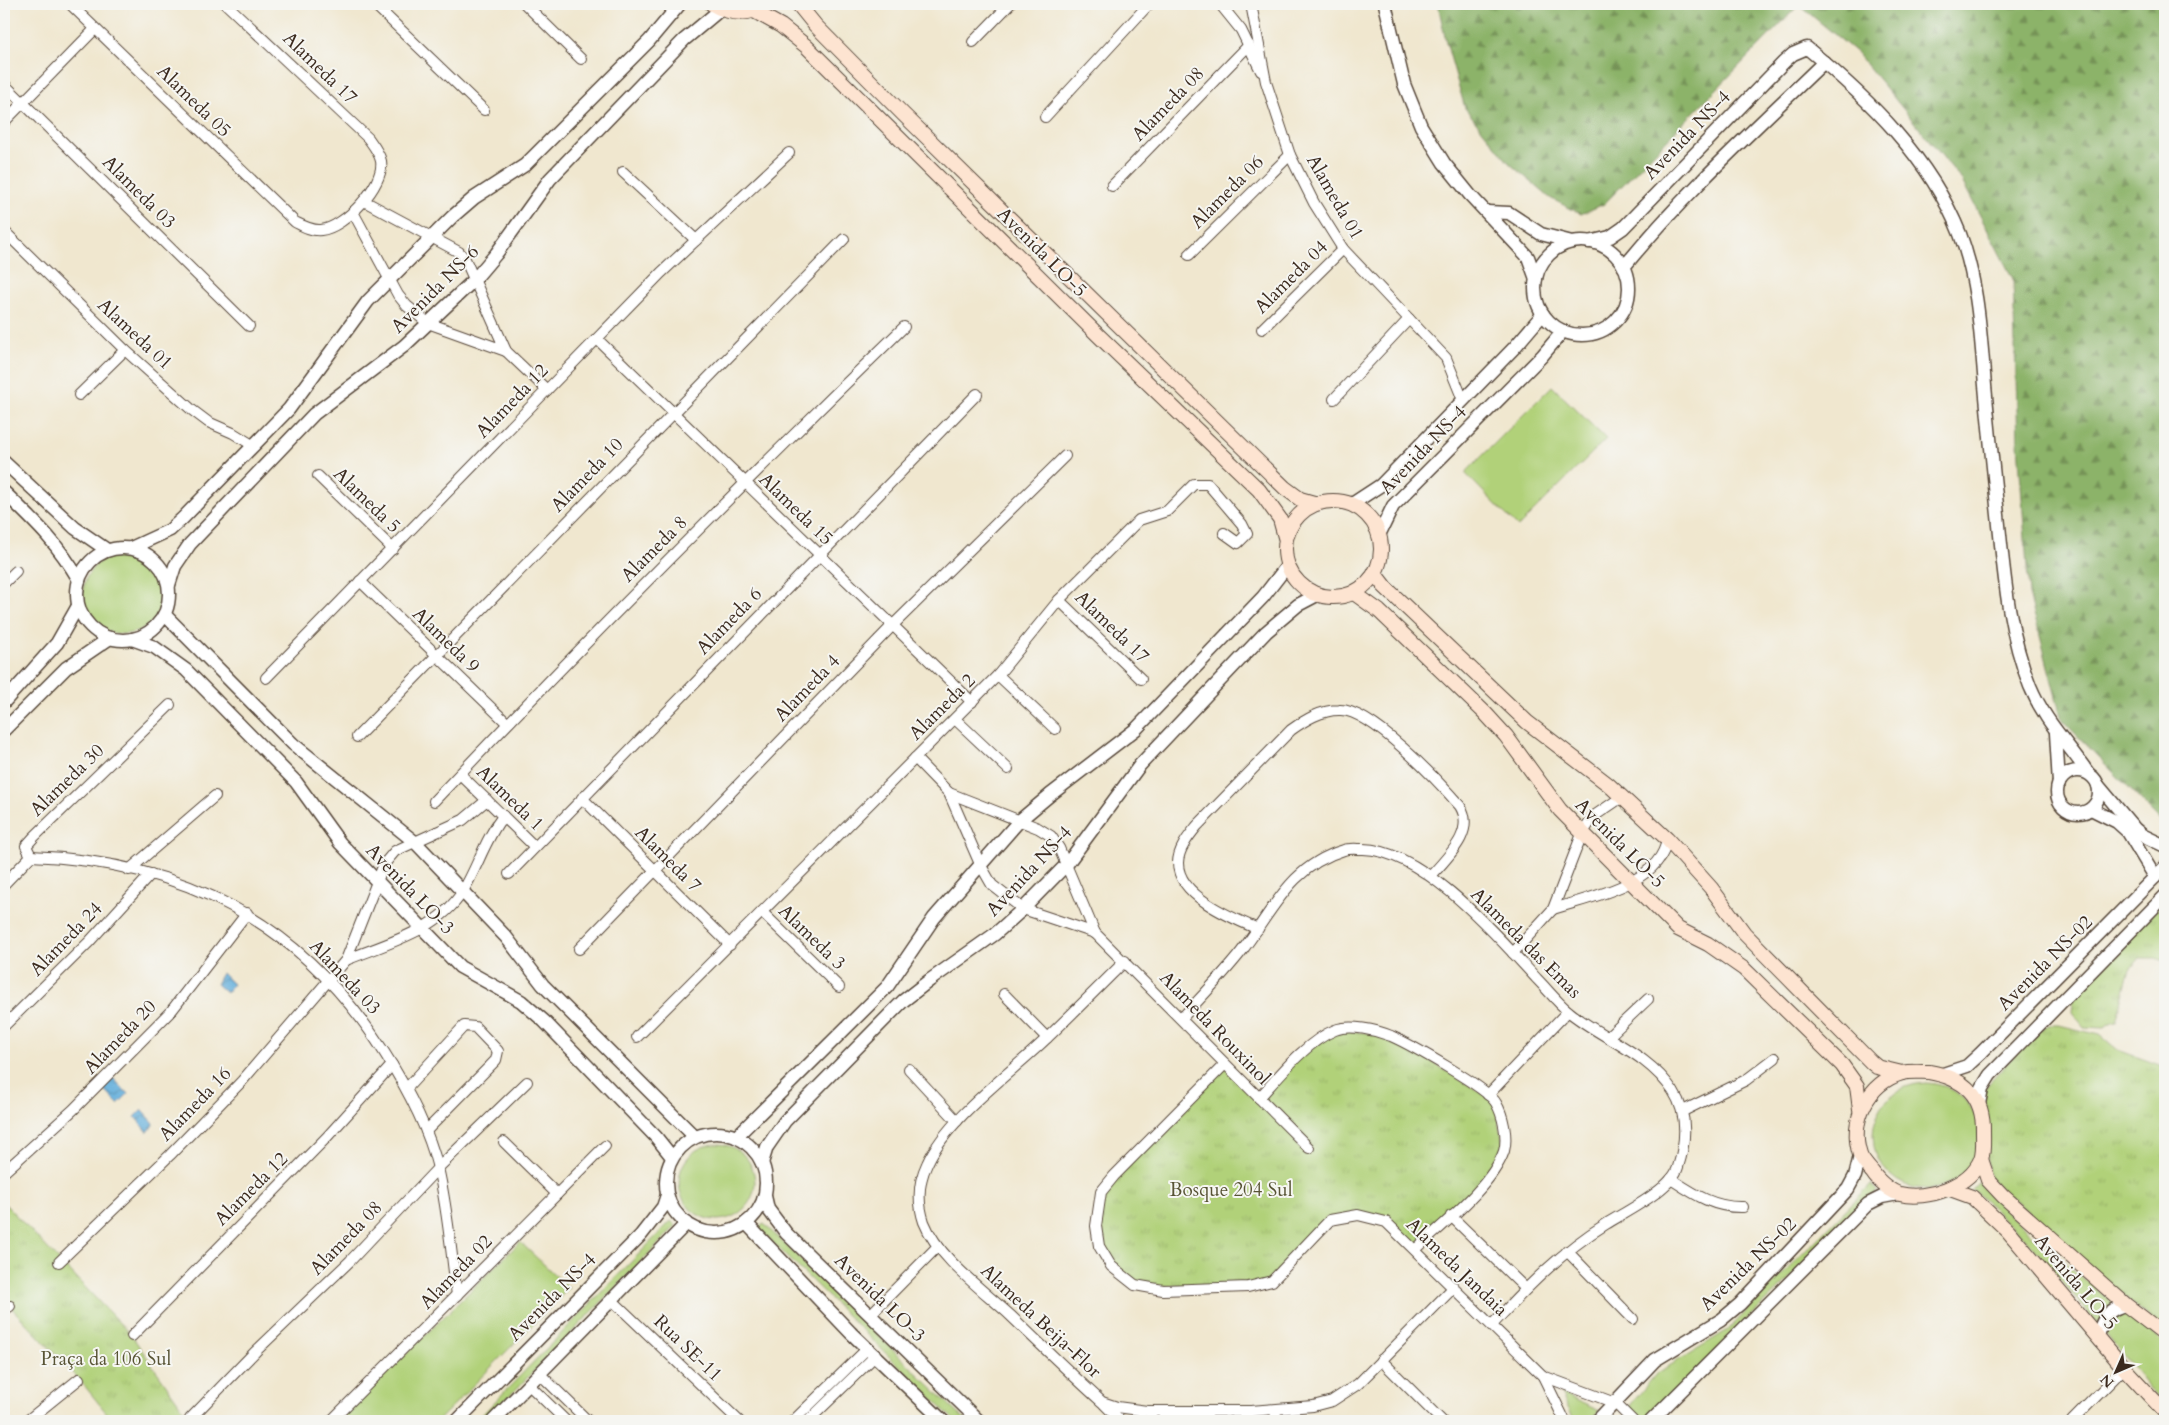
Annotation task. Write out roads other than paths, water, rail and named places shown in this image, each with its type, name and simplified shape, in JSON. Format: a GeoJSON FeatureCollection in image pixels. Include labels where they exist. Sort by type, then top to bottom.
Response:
{"type":"FeatureCollection","features":[{"type":"Feature","properties":{"kind":"main road"},"geometry":{"type":"LineString","coordinates":[[716,7],[738,13],[754,11],[767,4]]}},
{"type":"Feature","properties":{"kind":"main road","name":"Avenida LO-5"},"geometry":{"type":"LineString","coordinates":[[798,4],[815,25],[910,120],[1284,488],[1300,499],[1314,504]]}},
{"type":"Feature","properties":{"kind":"main road","name":"Avenida LO-5"},"geometry":{"type":"LineString","coordinates":[[754,11],[781,26],[806,46],[1105,342],[1259,490],[1280,519],[1285,537]]}},
{"type":"Feature","properties":{"kind":"main road"},"geometry":{"type":"LineString","coordinates":[[1333,500],[1352,504],[1369,517],[1379,535],[1380,559],[1375,574],[1366,585],[1354,592],[1342,596],[1317,595],[1299,584],[1287,566],[1284,554],[1285,537],[1291,523],[1301,511],[1314,504],[1333,500]]}},
{"type":"Feature","properties":{"kind":"main road","name":"Avenida LO-5"},"geometry":{"type":"LineString","coordinates":[[1375,574],[1385,587],[1511,707],[1622,797],[1667,839],[1711,888],[1744,933],[1860,1052],[1877,1066],[1902,1073]]}},
{"type":"Feature","properties":{"kind":"main road","name":"Avenida LO-5"},"geometry":{"type":"LineString","coordinates":[[1354,592],[1379,611],[1485,713],[1506,736],[1543,789],[1582,834],[1678,929],[1708,944],[1744,969],[1842,1065],[1856,1086],[1860,1110]]}},
{"type":"Feature","properties":{"kind":"main road"},"geometry":{"type":"LineString","coordinates":[[1929,1072],[1943,1074],[1961,1082],[1979,1104],[1983,1126],[1981,1160],[1966,1178],[1950,1188],[1928,1196],[1898,1194],[1877,1179],[1860,1156],[1857,1126],[1860,1110],[1877,1086],[1902,1073],[1929,1072]]}},
{"type":"Feature","properties":{"kind":"main road","name":"Avenida LO-5"},"geometry":{"type":"LineString","coordinates":[[1981,1160],[1988,1180],[2003,1196],[2126,1305],[2165,1335]]}},
{"type":"Feature","properties":{"kind":"main road","name":"Avenida LO-5"},"geometry":{"type":"LineString","coordinates":[[1950,1188],[1972,1197],[2008,1231],[2124,1368],[2165,1412]]}},
{"type":"Feature","properties":{"kind":"street","name":"Alameda 05"},"geometry":{"type":"LineString","coordinates":[[70,4],[295,222],[309,229],[322,230],[353,212]]}},
{"type":"Feature","properties":{"kind":"street","name":"Alameda 17"},"geometry":{"type":"LineString","coordinates":[[226,4],[368,138],[376,149],[381,162],[380,176],[364,201]]}},
{"type":"Feature","properties":{"kind":"street"},"geometry":{"type":"LineString","coordinates":[[374,4],[484,110]]}},
{"type":"Feature","properties":{"kind":"street"},"geometry":{"type":"LineString","coordinates":[[525,4],[581,60]]}},
{"type":"Feature","properties":{"kind":"street","name":"Avenida NS-6"},"geometry":{"type":"LineString","coordinates":[[131,548],[170,530],[289,409],[356,316],[431,238],[474,198],[525,165],[649,40],[680,4]]}},
{"type":"Feature","properties":{"kind":"street"},"geometry":{"type":"LineString","coordinates":[[973,42],[1010,4]]}},
{"type":"Feature","properties":{"kind":"street"},"geometry":{"type":"LineString","coordinates":[[1045,117],[1148,4]]}},
{"type":"Feature","properties":{"kind":"street"},"geometry":{"type":"LineString","coordinates":[[1220,4],[1241,30],[1266,82]]}},
{"type":"Feature","properties":{"kind":"street","name":"Alameda 01"},"geometry":{"type":"LineString","coordinates":[[1251,4],[1266,82],[1290,155],[1314,203],[1343,249],[1446,358],[1463,400]]}},
{"type":"Feature","properties":{"kind":"street"},"geometry":{"type":"LineString","coordinates":[[1385,4],[1404,84],[1421,126],[1444,163],[1487,212],[1528,257],[1536,279],[1536,297],[1543,314],[1552,324],[1563,331],[1577,335],[1592,334],[1605,330],[1617,321],[1625,309],[1629,295],[1629,281],[1624,267],[1610,251],[1590,242],[1554,239],[1541,234],[1509,213],[1487,212]]}},
{"type":"Feature","properties":{"kind":"street","name":"Avenida NS-6"},"geometry":{"type":"LineString","coordinates":[[169,585],[175,566],[190,544],[327,402],[388,359],[474,280],[496,254],[550,179],[716,7]]}},
{"type":"Feature","properties":{"kind":"street"},"geometry":{"type":"LineString","coordinates":[[4,122],[95,29]]}},
{"type":"Feature","properties":{"kind":"street","name":"Alameda 08"},"geometry":{"type":"LineString","coordinates":[[1112,186],[1249,45]]}},
{"type":"Feature","properties":{"kind":"street","name":"Avenida NS-4"},"geometry":{"type":"LineString","coordinates":[[1590,242],[1610,237],[1623,228],[1793,54],[1807,48],[1824,62]]}},
{"type":"Feature","properties":{"kind":"street"},"geometry":{"type":"LineString","coordinates":[[1624,267],[1639,246],[1824,62],[1885,120],[1914,154],[1945,203],[1959,233],[1973,280],[1979,318],[2007,602],[2019,653],[2030,686],[2056,733],[2135,829],[2165,846]]}},
{"type":"Feature","properties":{"kind":"street","name":"Alameda 03"},"geometry":{"type":"LineString","coordinates":[[4,84],[249,326]]}},
{"type":"Feature","properties":{"kind":"street","name":"Alameda 12"},"geometry":{"type":"LineString","coordinates":[[266,678],[597,339],[696,240],[789,153]]}},
{"type":"Feature","properties":{"kind":"street","name":"Alameda 06"},"geometry":{"type":"LineString","coordinates":[[1189,255],[1290,155]]}},
{"type":"Feature","properties":{"kind":"street"},"geometry":{"type":"LineString","coordinates":[[622,172],[696,240]]}},
{"type":"Feature","properties":{"kind":"street"},"geometry":{"type":"LineString","coordinates":[[506,351],[428,323],[407,306],[390,281],[353,212],[364,201],[459,252],[466,259],[506,351],[547,390]]}},
{"type":"Feature","properties":{"kind":"street","name":"Alameda 01"},"geometry":{"type":"LineString","coordinates":[[5,235],[125,350],[208,422],[233,433],[254,446]]}},
{"type":"Feature","properties":{"kind":"street","name":"Alameda 10"},"geometry":{"type":"LineString","coordinates":[[357,737],[844,239]]}},
{"type":"Feature","properties":{"kind":"street"},"geometry":{"type":"LineString","coordinates":[[1536,279],[1541,266],[1549,255],[1560,247],[1573,242]]}},
{"type":"Feature","properties":{"kind":"street","name":"Alameda 04"},"geometry":{"type":"LineString","coordinates":[[1262,329],[1343,249]]}},
{"type":"Feature","properties":{"kind":"street","name":"Avenida NS-4"},"geometry":{"type":"LineString","coordinates":[[1352,504],[1381,485],[1543,314]]}},
{"type":"Feature","properties":{"kind":"street"},"geometry":{"type":"LineString","coordinates":[[1334,399],[1409,319]]}},
{"type":"Feature","properties":{"kind":"street","name":"Alameda 8"},"geometry":{"type":"LineString","coordinates":[[434,802],[507,723],[744,483],[904,327]]}},
{"type":"Feature","properties":{"kind":"street","name":"Avenida NS-4"},"geometry":{"type":"LineString","coordinates":[[1379,535],[1393,506],[1542,356],[1563,331]]}},
{"type":"Feature","properties":{"kind":"street","name":"Alameda 15"},"geometry":{"type":"LineString","coordinates":[[597,339],[972,702]]}},
{"type":"Feature","properties":{"kind":"street"},"geometry":{"type":"LineString","coordinates":[[79,395],[125,350]]}},
{"type":"Feature","properties":{"kind":"street","name":"Alameda 6"},"geometry":{"type":"LineString","coordinates":[[509,874],[818,554],[977,394]]}},
{"type":"Feature","properties":{"kind":"street","name":"Alameda 4"},"geometry":{"type":"LineString","coordinates":[[579,949],[892,626],[1065,456]]}},
{"type":"Feature","properties":{"kind":"street"},"geometry":{"type":"LineString","coordinates":[[4,462],[70,524],[107,550]]}},
{"type":"Feature","properties":{"kind":"street","name":"Alameda 5"},"geometry":{"type":"LineString","coordinates":[[318,476],[393,549]]}},
{"type":"Feature","properties":{"kind":"street","name":"Alameda 2"},"geometry":{"type":"LineString","coordinates":[[637,1037],[972,702],[998,675],[1060,600],[1139,520],[1166,510],[1194,484],[1208,484],[1242,524],[1248,534],[1238,543],[1224,533]]}},
{"type":"Feature","properties":{"kind":"street"},"geometry":{"type":"LineString","coordinates":[[4,492],[49,535],[65,556],[78,580],[78,606],[69,625],[57,643],[4,702]]}},
{"type":"Feature","properties":{"kind":"street"},"geometry":{"type":"LineString","coordinates":[[78,580],[89,562],[107,550],[131,548],[148,555],[162,568],[169,585],[169,600],[165,615],[151,631],[132,640],[110,638],[96,631],[85,620],[78,606]]}},
{"type":"Feature","properties":{"kind":"street","name":"Avenida NS-4"},"geometry":{"type":"LineString","coordinates":[[736,1137],[887,987],[934,918],[1019,821],[1136,730],[1263,597],[1287,566]]}},
{"type":"Feature","properties":{"kind":"street"},"geometry":{"type":"LineString","coordinates":[[4,583],[16,571]]}},
{"type":"Feature","properties":{"kind":"street","name":"Alameda 9"},"geometry":{"type":"LineString","coordinates":[[360,581],[507,723]]}},
{"type":"Feature","properties":{"kind":"street","name":"Avenida NS-4"},"geometry":{"type":"LineString","coordinates":[[762,1163],[767,1147],[785,1121],[903,1001],[995,934],[1023,909],[1067,864],[1140,765],[1266,632],[1298,605],[1317,595]]}},
{"type":"Feature","properties":{"kind":"street","name":"Alameda 17"},"geometry":{"type":"LineString","coordinates":[[1060,600],[1141,679]]}},
{"type":"Feature","properties":{"kind":"street","name":"Avenida LO-3"},"geometry":{"type":"LineString","coordinates":[[165,615],[300,751],[416,843],[506,937],[543,985],[695,1137]]}},
{"type":"Feature","properties":{"kind":"street"},"geometry":{"type":"LineString","coordinates":[[4,730],[66,668],[110,638]]}},
{"type":"Feature","properties":{"kind":"street","name":"Avenida LO-3"},"geometry":{"type":"LineString","coordinates":[[132,640],[154,647],[168,655],[186,670],[296,782],[340,843],[460,967],[521,1001],[544,1021],[656,1137],[672,1157]]}},
{"type":"Feature","properties":{"kind":"street"},"geometry":{"type":"LineString","coordinates":[[998,675],[1055,729]]}},
{"type":"Feature","properties":{"kind":"street","name":"Alameda 30"},"geometry":{"type":"LineString","coordinates":[[31,856],[26,846],[34,836],[170,705]]}},
{"type":"Feature","properties":{"kind":"street"},"geometry":{"type":"LineString","coordinates":[[1258,929],[1222,913],[1190,889],[1180,875],[1178,862],[1187,839],[1197,826],[1291,730],[1309,718],[1339,710],[1354,711],[1387,734],[1460,806],[1465,815],[1466,824],[1450,854],[1431,876]]}},
{"type":"Feature","properties":{"kind":"street"},"geometry":{"type":"LineString","coordinates":[[955,719],[1008,769]]}},
{"type":"Feature","properties":{"kind":"street"},"geometry":{"type":"LineString","coordinates":[[2056,733],[2058,797],[2065,808],[2078,813],[2091,809],[2098,800],[2098,784]]}},
{"type":"Feature","properties":{"kind":"street"},"geometry":{"type":"LineString","coordinates":[[915,758],[949,793],[980,864],[992,885],[1023,909],[1095,932]]}},
{"type":"Feature","properties":{"kind":"street"},"geometry":{"type":"LineString","coordinates":[[2059,784],[2071,772],[2080,771],[2088,773]]}},
{"type":"Feature","properties":{"kind":"street","name":"Alameda 1"},"geometry":{"type":"LineString","coordinates":[[460,774],[535,847]]}},
{"type":"Feature","properties":{"kind":"street"},"geometry":{"type":"LineString","coordinates":[[949,793],[1038,828],[1051,836],[1067,864],[1095,932]]}},
{"type":"Feature","properties":{"kind":"street"},"geometry":{"type":"LineString","coordinates":[[129,870],[215,796]]}},
{"type":"Feature","properties":{"kind":"street"},"geometry":{"type":"LineString","coordinates":[[1513,953],[1553,909],[1582,834],[1594,816],[1622,797]]}},
{"type":"Feature","properties":{"kind":"street","name":"Alameda 7"},"geometry":{"type":"LineString","coordinates":[[582,798],[730,945]]}},
{"type":"Feature","properties":{"kind":"street","name":"Alameda 16"},"geometry":{"type":"LineString","coordinates":[[59,1262],[170,1155],[242,1081],[346,960],[384,864],[395,851],[463,820],[487,800]]}},
{"type":"Feature","properties":{"kind":"street"},"geometry":{"type":"LineString","coordinates":[[2091,809],[2117,822],[2128,832],[2154,877]]}},
{"type":"Feature","properties":{"kind":"street","name":"Alameda 16"},"geometry":{"type":"LineString","coordinates":[[346,960],[436,922],[463,891],[490,832],[503,816]]}},
{"type":"Feature","properties":{"kind":"street"},"geometry":{"type":"LineString","coordinates":[[1553,909],[1632,883],[1661,859],[1666,852],[1667,839]]}},
{"type":"Feature","properties":{"kind":"street","name":"Alameda das Emas"},"geometry":{"type":"LineString","coordinates":[[1182,1018],[1228,968],[1258,929],[1282,892],[1302,871],[1345,849],[1376,849],[1431,876],[1513,953],[1568,1011],[1639,1056],[1663,1077],[1675,1093],[1683,1111],[1685,1127],[1678,1170],[1671,1179],[1633,1208],[1567,1251],[1526,1289],[1492,1325]]}},
{"type":"Feature","properties":{"kind":"street"},"geometry":{"type":"LineString","coordinates":[[4,884],[31,856]]}},
{"type":"Feature","properties":{"kind":"street","name":"Alameda 03"},"geometry":{"type":"LineString","coordinates":[[31,856],[68,858],[151,874],[195,888],[247,912],[274,930],[328,980],[360,1017],[407,1088],[426,1131],[438,1168],[457,1295]]}},
{"type":"Feature","properties":{"kind":"street","name":"Avenida NS-02"},"geometry":{"type":"LineString","coordinates":[[1943,1074],[1967,1066],[1980,1054],[2091,944],[2165,867]]}},
{"type":"Feature","properties":{"kind":"street","name":"Alameda 24"},"geometry":{"type":"LineString","coordinates":[[4,1026],[89,942],[151,874]]}},
{"type":"Feature","properties":{"kind":"street","name":"Avenida NS-02"},"geometry":{"type":"LineString","coordinates":[[1979,1104],[1982,1088],[1990,1075],[2165,896]]}},
{"type":"Feature","properties":{"kind":"street","name":"Alameda 20"},"geometry":{"type":"LineString","coordinates":[[4,1172],[80,1103],[172,1010],[247,912]]}},
{"type":"Feature","properties":{"kind":"street","name":"Alameda 3"},"geometry":{"type":"LineString","coordinates":[[762,912],[838,987]]}},
{"type":"Feature","properties":{"kind":"street","name":"Alameda Rouxinol"},"geometry":{"type":"LineString","coordinates":[[1095,932],[1309,1148]]}},
{"type":"Feature","properties":{"kind":"street","name":"Alameda Beija-Flor"},"geometry":{"type":"LineString","coordinates":[[1124,961],[1047,1038],[957,1121],[937,1146],[919,1185],[919,1203],[924,1223],[938,1246],[1102,1402],[1117,1407],[1191,1416],[1276,1416],[1332,1401],[1358,1384],[1454,1287]]}},
{"type":"Feature","properties":{"kind":"street"},"geometry":{"type":"LineString","coordinates":[[1004,994],[1047,1038]]}},
{"type":"Feature","properties":{"kind":"street"},"geometry":{"type":"LineString","coordinates":[[1608,1037],[1648,999]]}},
{"type":"Feature","properties":{"kind":"street"},"geometry":{"type":"LineString","coordinates":[[1488,1095],[1568,1011]]}},
{"type":"Feature","properties":{"kind":"street"},"geometry":{"type":"LineString","coordinates":[[407,1088],[464,1026],[474,1027],[498,1051],[496,1060],[426,1131]]}},
{"type":"Feature","properties":{"kind":"street"},"geometry":{"type":"LineString","coordinates":[[1259,1098],[1280,1074],[1316,1042],[1336,1029],[1363,1028],[1390,1036],[1474,1083],[1496,1102],[1504,1126],[1504,1150],[1492,1173],[1416,1250]]}},
{"type":"Feature","properties":{"kind":"street"},"geometry":{"type":"LineString","coordinates":[[1683,1111],[1746,1080],[1775,1058]]}},
{"type":"Feature","properties":{"kind":"street","name":"Alameda Jandaia"},"geometry":{"type":"LineString","coordinates":[[1224,1064],[1114,1176],[1101,1192],[1096,1226],[1099,1246],[1111,1266],[1135,1285],[1163,1290],[1248,1287],[1272,1281],[1330,1220],[1358,1215],[1386,1222],[1544,1376],[1565,1421]]}},
{"type":"Feature","properties":{"kind":"street","name":"Alameda 12"},"geometry":{"type":"LineString","coordinates":[[132,1336],[326,1138],[392,1065]]}},
{"type":"Feature","properties":{"kind":"street"},"geometry":{"type":"LineString","coordinates":[[908,1069],[957,1121]]}},
{"type":"Feature","properties":{"kind":"street","name":"Alameda 08"},"geometry":{"type":"LineString","coordinates":[[190,1419],[256,1351],[350,1261],[438,1168],[527,1082]]}},
{"type":"Feature","properties":{"kind":"street"},"geometry":{"type":"LineString","coordinates":[[711,1132],[736,1137],[754,1150],[762,1163],[766,1179],[764,1196],[758,1210],[746,1223],[733,1230],[717,1233],[702,1230],[686,1223],[675,1211],[668,1195],[667,1176],[672,1157],[682,1145],[695,1137],[711,1132]]}},
{"type":"Feature","properties":{"kind":"street"},"geometry":{"type":"LineString","coordinates":[[504,1142],[557,1194]]}},
{"type":"Feature","properties":{"kind":"street","name":"Alameda 02"},"geometry":{"type":"LineString","coordinates":[[331,1421],[604,1146]]}},
{"type":"Feature","properties":{"kind":"street","name":"Avenida NS-02"},"geometry":{"type":"LineString","coordinates":[[1597,1421],[1655,1360],[1721,1320],[1764,1279],[1848,1189],[1855,1176],[1860,1156]]}},
{"type":"Feature","properties":{"kind":"street"},"geometry":{"type":"LineString","coordinates":[[1671,1179],[1708,1201],[1727,1208],[1743,1207]]}},
{"type":"Feature","properties":{"kind":"street"},"geometry":{"type":"LineString","coordinates":[[1651,1421],[1868,1204],[1898,1194]]}},
{"type":"Feature","properties":{"kind":"street","name":"Avenida NS-4"},"geometry":{"type":"LineString","coordinates":[[456,1421],[641,1235],[663,1207],[668,1195]]}},
{"type":"Feature","properties":{"kind":"street","name":"Avenida LO-3"},"geometry":{"type":"LineString","coordinates":[[764,1196],[768,1210],[786,1232],[979,1421]]}},
{"type":"Feature","properties":{"kind":"street"},"geometry":{"type":"LineString","coordinates":[[1451,1216],[1526,1289]]}},
{"type":"Feature","properties":{"kind":"street"},"geometry":{"type":"LineString","coordinates":[[493,1421],[686,1223]]}},
{"type":"Feature","properties":{"kind":"street"},"geometry":{"type":"LineString","coordinates":[[746,1223],[872,1352],[943,1421]]}},
{"type":"Feature","properties":{"kind":"street"},"geometry":{"type":"LineString","coordinates":[[870,1315],[938,1246]]}},
{"type":"Feature","properties":{"kind":"street"},"geometry":{"type":"LineString","coordinates":[[1567,1251],[1633,1319]]}},
{"type":"Feature","properties":{"kind":"street","name":"Rua SE-11"},"geometry":{"type":"LineString","coordinates":[[612,1300],[739,1421]]}},
{"type":"Feature","properties":{"kind":"street"},"geometry":{"type":"LineString","coordinates":[[2098,1337],[2103,1319],[2107,1313],[2126,1305]]}},
{"type":"Feature","properties":{"kind":"street"},"geometry":{"type":"LineString","coordinates":[[793,1421],[872,1352]]}},
{"type":"Feature","properties":{"kind":"street"},"geometry":{"type":"LineString","coordinates":[[808,1421],[872,1352]]}},
{"type":"Feature","properties":{"kind":"street"},"geometry":{"type":"LineString","coordinates":[[1381,1360],[1442,1421]]}},
{"type":"Feature","properties":{"kind":"street"},"geometry":{"type":"LineString","coordinates":[[2072,1421],[2124,1368]]}},
{"type":"Feature","properties":{"kind":"street"},"geometry":{"type":"LineString","coordinates":[[540,1374],[588,1421]]}},
{"type":"Feature","properties":{"kind":"street","name":"Alameda Jandaia"},"geometry":{"type":"LineString","coordinates":[[1544,1376],[1615,1403],[1633,1421]]}},
{"type":"Feature","properties":{"kind":"street"},"geometry":{"type":"LineString","coordinates":[[27,1421],[79,1379]]}},
{"type":"Feature","properties":{"kind":"street"},"geometry":{"type":"LineString","coordinates":[[529,1384],[566,1421]]}},
{"type":"Feature","properties":{"kind":"street"},"geometry":{"type":"LineString","coordinates":[[1102,1402],[1121,1421]]}},
{"type":"Feature","properties":{"kind":"water"},"geometry":{"type":"Polygon","coordinates":[[[222,973],[233,984],[226,993],[216,984],[222,973]]]}},
{"type":"Feature","properties":{"kind":"water"},"geometry":{"type":"Polygon","coordinates":[[[112,1077],[128,1094],[118,1104],[102,1088],[112,1077]]]}},
{"type":"Feature","properties":{"kind":"water"},"geometry":{"type":"Polygon","coordinates":[[[142,1110],[154,1123],[148,1132],[135,1117],[142,1110]]]}},
{"type":"Feature","properties":{"kind":"park label","name":"Bosque 204 Sul"},"geometry":{"type":"Point","coordinates":[1231,1190]}},
{"type":"Feature","properties":{"kind":"park label","name":"Praça da 106 Sul"},"geometry":{"type":"Point","coordinates":[106,1359]}}]}
